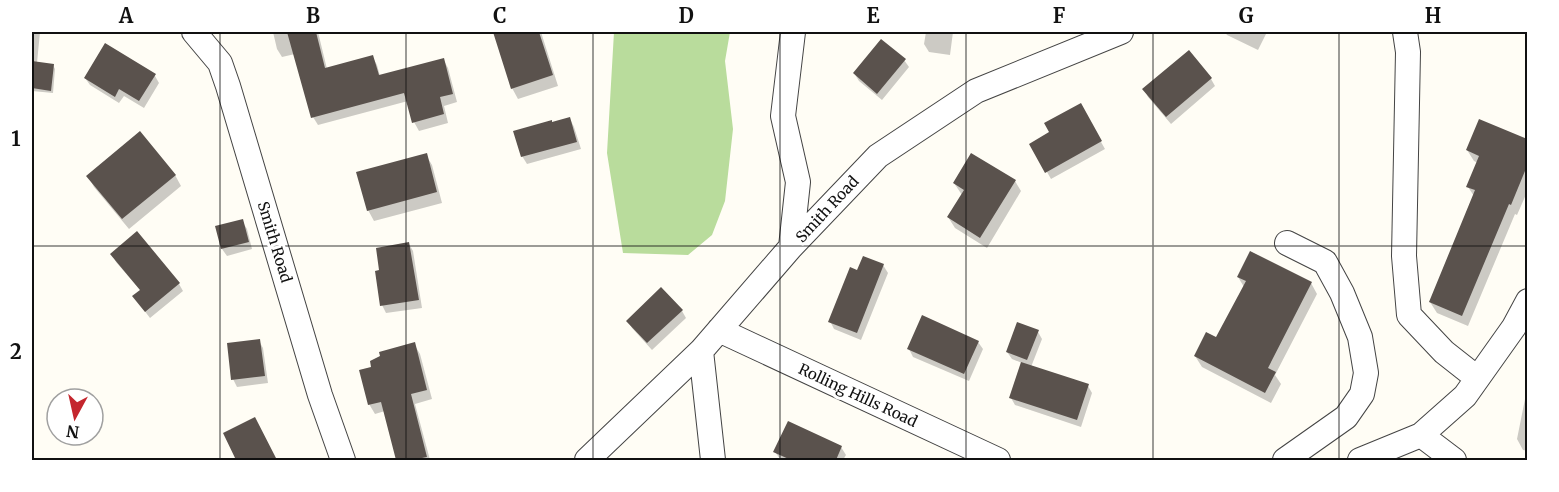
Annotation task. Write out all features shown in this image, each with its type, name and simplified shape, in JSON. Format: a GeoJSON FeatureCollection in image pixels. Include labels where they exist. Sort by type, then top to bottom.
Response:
{"type":"FeatureCollection","features":[{"type":"Feature","properties":{"kind":"street"},"geometry":{"type":"LineString","coordinates":[[791,247],[798,182],[783,116],[793,32]]}},
{"type":"Feature","properties":{"kind":"street","name":"Smith Road"},"geometry":{"type":"LineString","coordinates":[[587,460],[700,351],[791,247],[878,156],[976,91],[1121,32]]}},
{"type":"Feature","properties":{"kind":"street"},"geometry":{"type":"LineString","coordinates":[[1404,32],[1408,52],[1404,256],[1409,315],[1444,352],[1477,378]]}},
{"type":"Feature","properties":{"kind":"street","name":"Smith Road"},"geometry":{"type":"LineString","coordinates":[[204,35],[228,86],[320,395],[343,460]]}},
{"type":"Feature","properties":{"kind":"street"},"geometry":{"type":"LineString","coordinates":[[1285,460],[1346,417],[1362,394],[1366,373],[1360,337],[1342,293],[1325,262],[1287,243]]}},
{"type":"Feature","properties":{"kind":"street"},"geometry":{"type":"LineString","coordinates":[[1360,460],[1421,435],[1465,396],[1514,327],[1527,302]]}},
{"type":"Feature","properties":{"kind":"street","name":"Rolling Hills Road"},"geometry":{"type":"LineString","coordinates":[[718,330],[998,460]]}},
{"type":"Feature","properties":{"kind":"street"},"geometry":{"type":"LineString","coordinates":[[700,351],[713,460]]}},
{"type":"Feature","properties":{"kind":"street"},"geometry":{"type":"LineString","coordinates":[[1421,435],[1454,460]]}},
{"type":"Feature","properties":{"kind":"green space"},"geometry":{"type":"Polygon","coordinates":[[[614,32],[730,32],[725,61],[733,129],[725,201],[712,235],[688,255],[623,253],[607,153],[614,32]]]}},
{"type":"Feature","properties":{"kind":"building"},"geometry":{"type":"Polygon","coordinates":[[[287,32],[316,32],[325,68],[373,55],[379,75],[444,58],[453,94],[440,97],[444,114],[412,123],[404,93],[311,118],[287,32]]]}},
{"type":"Feature","properties":{"kind":"building"},"geometry":{"type":"Polygon","coordinates":[[[493,32],[539,32],[553,75],[511,89],[493,32]]]}},
{"type":"Feature","properties":{"kind":"building"},"geometry":{"type":"Polygon","coordinates":[[[881,39],[906,59],[877,94],[853,73],[881,39]]]}},
{"type":"Feature","properties":{"kind":"building"},"geometry":{"type":"Polygon","coordinates":[[[105,43],[156,74],[139,101],[119,89],[115,97],[84,78],[105,43]]]}},
{"type":"Feature","properties":{"kind":"building"},"geometry":{"type":"Polygon","coordinates":[[[1189,50],[1212,78],[1166,117],[1142,89],[1189,50]]]}},
{"type":"Feature","properties":{"kind":"building"},"geometry":{"type":"Polygon","coordinates":[[[32,61],[54,64],[51,91],[32,88],[32,61]]]}},
{"type":"Feature","properties":{"kind":"building"},"geometry":{"type":"Polygon","coordinates":[[[1081,103],[1102,141],[1045,173],[1029,144],[1049,132],[1044,123],[1081,103]]]}},
{"type":"Feature","properties":{"kind":"building"},"geometry":{"type":"Polygon","coordinates":[[[570,117],[577,142],[521,157],[513,131],[570,117]]]}},
{"type":"Feature","properties":{"kind":"building"},"geometry":{"type":"Polygon","coordinates":[[[1479,119],[1527,139],[1527,166],[1462,316],[1429,302],[1475,190],[1466,187],[1479,156],[1466,150],[1479,119]]]}},
{"type":"Feature","properties":{"kind":"building"},"geometry":{"type":"Polygon","coordinates":[[[140,131],[176,175],[122,219],[86,176],[140,131]]]}},
{"type":"Feature","properties":{"kind":"building"},"geometry":{"type":"Polygon","coordinates":[[[427,153],[437,192],[367,211],[356,172],[427,153]]]}},
{"type":"Feature","properties":{"kind":"building"},"geometry":{"type":"Polygon","coordinates":[[[971,153],[1016,180],[980,238],[947,217],[964,190],[953,183],[971,153]]]}},
{"type":"Feature","properties":{"kind":"building"},"geometry":{"type":"Polygon","coordinates":[[[243,219],[249,242],[221,249],[215,226],[243,219]]]}},
{"type":"Feature","properties":{"kind":"building"},"geometry":{"type":"Polygon","coordinates":[[[137,231],[180,283],[145,312],[132,296],[140,290],[110,254],[137,231]]]}},
{"type":"Feature","properties":{"kind":"building"},"geometry":{"type":"Polygon","coordinates":[[[409,242],[419,300],[380,306],[375,271],[379,270],[376,248],[409,242]]]}},
{"type":"Feature","properties":{"kind":"building"},"geometry":{"type":"Polygon","coordinates":[[[1250,251],[1312,282],[1268,368],[1276,372],[1265,393],[1194,356],[1206,332],[1216,337],[1246,281],[1237,277],[1250,251]]]}},
{"type":"Feature","properties":{"kind":"building"},"geometry":{"type":"Polygon","coordinates":[[[863,256],[884,264],[857,333],[828,322],[850,267],[857,270],[863,256]]]}},
{"type":"Feature","properties":{"kind":"building"},"geometry":{"type":"Polygon","coordinates":[[[661,287],[683,310],[647,343],[626,321],[661,287]]]}},
{"type":"Feature","properties":{"kind":"building"},"geometry":{"type":"Polygon","coordinates":[[[922,315],[979,341],[964,374],[907,349],[922,315]]]}},
{"type":"Feature","properties":{"kind":"building"},"geometry":{"type":"Polygon","coordinates":[[[1017,322],[1039,330],[1027,360],[1006,352],[1017,322]]]}},
{"type":"Feature","properties":{"kind":"building"},"geometry":{"type":"Polygon","coordinates":[[[260,339],[265,376],[231,380],[227,343],[260,339]]]}},
{"type":"Feature","properties":{"kind":"building"},"geometry":{"type":"Polygon","coordinates":[[[415,342],[427,390],[411,394],[427,457],[396,460],[381,402],[368,405],[359,370],[371,367],[370,361],[380,356],[379,352],[415,342]]]}},
{"type":"Feature","properties":{"kind":"building"},"geometry":{"type":"Polygon","coordinates":[[[1021,362],[1089,384],[1077,420],[1009,398],[1021,362]]]}},
{"type":"Feature","properties":{"kind":"building"},"geometry":{"type":"Polygon","coordinates":[[[255,417],[277,460],[236,460],[223,433],[255,417]]]}},
{"type":"Feature","properties":{"kind":"building"},"geometry":{"type":"Polygon","coordinates":[[[788,421],[842,446],[836,460],[791,460],[773,452],[788,421]]]}}]}
